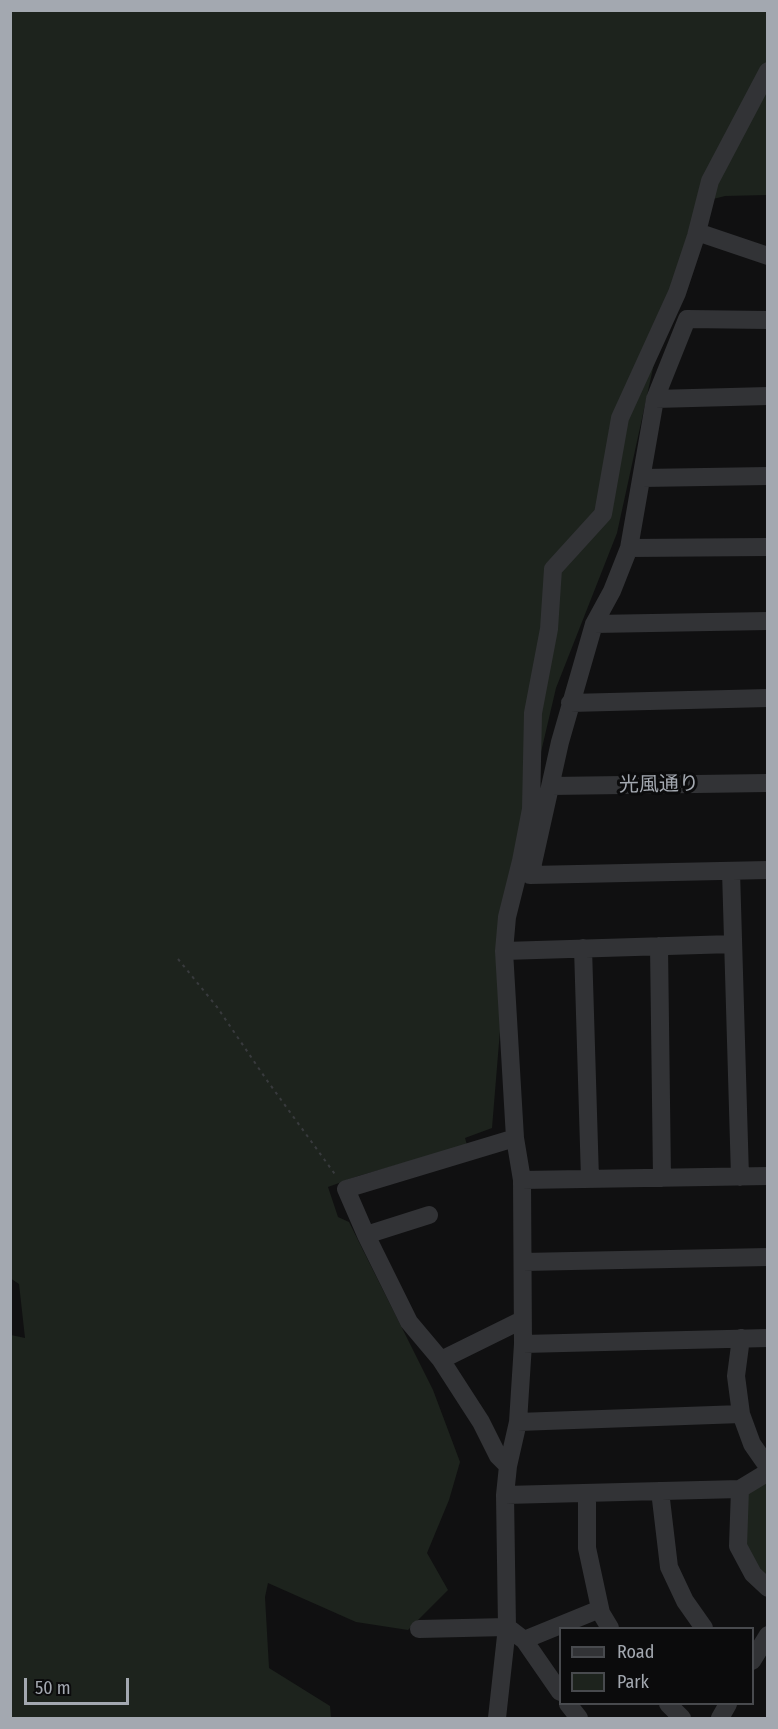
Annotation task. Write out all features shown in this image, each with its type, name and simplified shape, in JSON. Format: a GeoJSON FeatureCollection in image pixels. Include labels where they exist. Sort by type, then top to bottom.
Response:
{"type":"FeatureCollection","features":[{"type":"Feature","properties":{"kind":"street"},"geometry":{"type":"LineString","coordinates":[[497,1719],[507,1627],[505,1495],[508,1466],[518,1422],[523,1344],[522,1180],[514,1138],[504,951],[507,917],[531,809],[533,713],[549,629],[554,569],[603,514],[620,418],[677,293],[710,181],[768,71]]}},
{"type":"Feature","properties":{"kind":"street"},"geometry":{"type":"LineString","coordinates":[[697,231],[768,256]]}},
{"type":"Feature","properties":{"kind":"street"},"geometry":{"type":"LineString","coordinates":[[504,951],[530,875],[570,703],[594,624],[612,591],[629,548],[655,399],[687,319],[768,320]]}},
{"type":"Feature","properties":{"kind":"street"},"geometry":{"type":"LineString","coordinates":[[655,399],[768,396]]}},
{"type":"Feature","properties":{"kind":"street"},"geometry":{"type":"LineString","coordinates":[[642,478],[768,476]]}},
{"type":"Feature","properties":{"kind":"street"},"geometry":{"type":"LineString","coordinates":[[629,548],[768,547]]}},
{"type":"Feature","properties":{"kind":"street"},"geometry":{"type":"LineString","coordinates":[[594,624],[768,621]]}},
{"type":"Feature","properties":{"kind":"street"},"geometry":{"type":"LineString","coordinates":[[570,703],[768,698]]}},
{"type":"Feature","properties":{"kind":"street","name":"光風通り"},"geometry":{"type":"LineString","coordinates":[[551,786],[768,783]]}},
{"type":"Feature","properties":{"kind":"street"},"geometry":{"type":"LineString","coordinates":[[530,875],[768,870]]}},
{"type":"Feature","properties":{"kind":"street"},"geometry":{"type":"LineString","coordinates":[[730,871],[740,1177]]}},
{"type":"Feature","properties":{"kind":"street"},"geometry":{"type":"LineString","coordinates":[[504,951],[733,944]]}},
{"type":"Feature","properties":{"kind":"street"},"geometry":{"type":"LineString","coordinates":[[659,946],[662,1178]]}},
{"type":"Feature","properties":{"kind":"street"},"geometry":{"type":"LineString","coordinates":[[583,948],[590,1179]]}},
{"type":"Feature","properties":{"kind":"street"},"geometry":{"type":"LineString","coordinates":[[508,1466],[498,1456],[481,1422],[441,1360],[409,1322],[346,1189],[514,1138]]}},
{"type":"Feature","properties":{"kind":"street"},"geometry":{"type":"LineString","coordinates":[[522,1180],[768,1176]]}},
{"type":"Feature","properties":{"kind":"street"},"geometry":{"type":"LineString","coordinates":[[366,1235],[429,1215]]}},
{"type":"Feature","properties":{"kind":"street"},"geometry":{"type":"LineString","coordinates":[[523,1262],[768,1257]]}},
{"type":"Feature","properties":{"kind":"street"},"geometry":{"type":"LineString","coordinates":[[441,1360],[522,1320]]}},
{"type":"Feature","properties":{"kind":"street"},"geometry":{"type":"LineString","coordinates":[[741,1338],[736,1376],[741,1414],[752,1444],[768,1467]]}},
{"type":"Feature","properties":{"kind":"street"},"geometry":{"type":"LineString","coordinates":[[523,1344],[768,1338]]}},
{"type":"Feature","properties":{"kind":"street"},"geometry":{"type":"LineString","coordinates":[[518,1422],[741,1414]]}},
{"type":"Feature","properties":{"kind":"street"},"geometry":{"type":"LineString","coordinates":[[505,1495],[740,1489],[768,1472]]}},
{"type":"Feature","properties":{"kind":"street"},"geometry":{"type":"LineString","coordinates":[[740,1489],[738,1546],[753,1574],[768,1588]]}},
{"type":"Feature","properties":{"kind":"street"},"geometry":{"type":"LineString","coordinates":[[660,1491],[669,1567],[685,1601],[703,1627]]}},
{"type":"Feature","properties":{"kind":"street"},"geometry":{"type":"LineString","coordinates":[[587,1493],[587,1548],[600,1609],[609,1627]]}},
{"type":"Feature","properties":{"kind":"street"},"geometry":{"type":"LineString","coordinates":[[524,1640],[600,1609]]}},
{"type":"Feature","properties":{"kind":"street"},"geometry":{"type":"LineString","coordinates":[[419,1629],[507,1627],[524,1640],[559,1689]]}},
{"type":"Feature","properties":{"kind":"street"},"geometry":{"type":"LineString","coordinates":[[754,1659],[768,1635]]}},
{"type":"Feature","properties":{"kind":"street"},"geometry":{"type":"LineString","coordinates":[[569,1705],[579,1719]]}},
{"type":"Feature","properties":{"kind":"street"},"geometry":{"type":"LineString","coordinates":[[669,1705],[682,1719]]}},
{"type":"Feature","properties":{"kind":"street"},"geometry":{"type":"LineString","coordinates":[[720,1719],[727,1705]]}},
{"type":"Feature","properties":{"kind":"path"},"geometry":{"type":"LineString","coordinates":[[178,959],[218,1007],[266,1079],[346,1189]]}},
{"type":"Feature","properties":{"kind":"green space"},"geometry":{"type":"Polygon","coordinates":[[[11,11],[767,11],[767,195],[725,196],[701,202],[672,281],[617,533],[556,688],[513,872],[492,1128],[465,1138],[467,1145],[358,1176],[328,1187],[338,1217],[349,1222],[433,1390],[460,1462],[449,1500],[427,1553],[448,1590],[408,1630],[356,1622],[268,1583],[265,1597],[269,1668],[330,1706],[331,1718],[11,1718],[11,1335],[25,1338],[19,1284],[10,1278],[11,11]]]}},
{"type":"Feature","properties":{"kind":"green space"},"geometry":{"type":"Polygon","coordinates":[[[767,1472],[767,1588],[738,1546],[740,1489],[767,1472]]]}}]}
